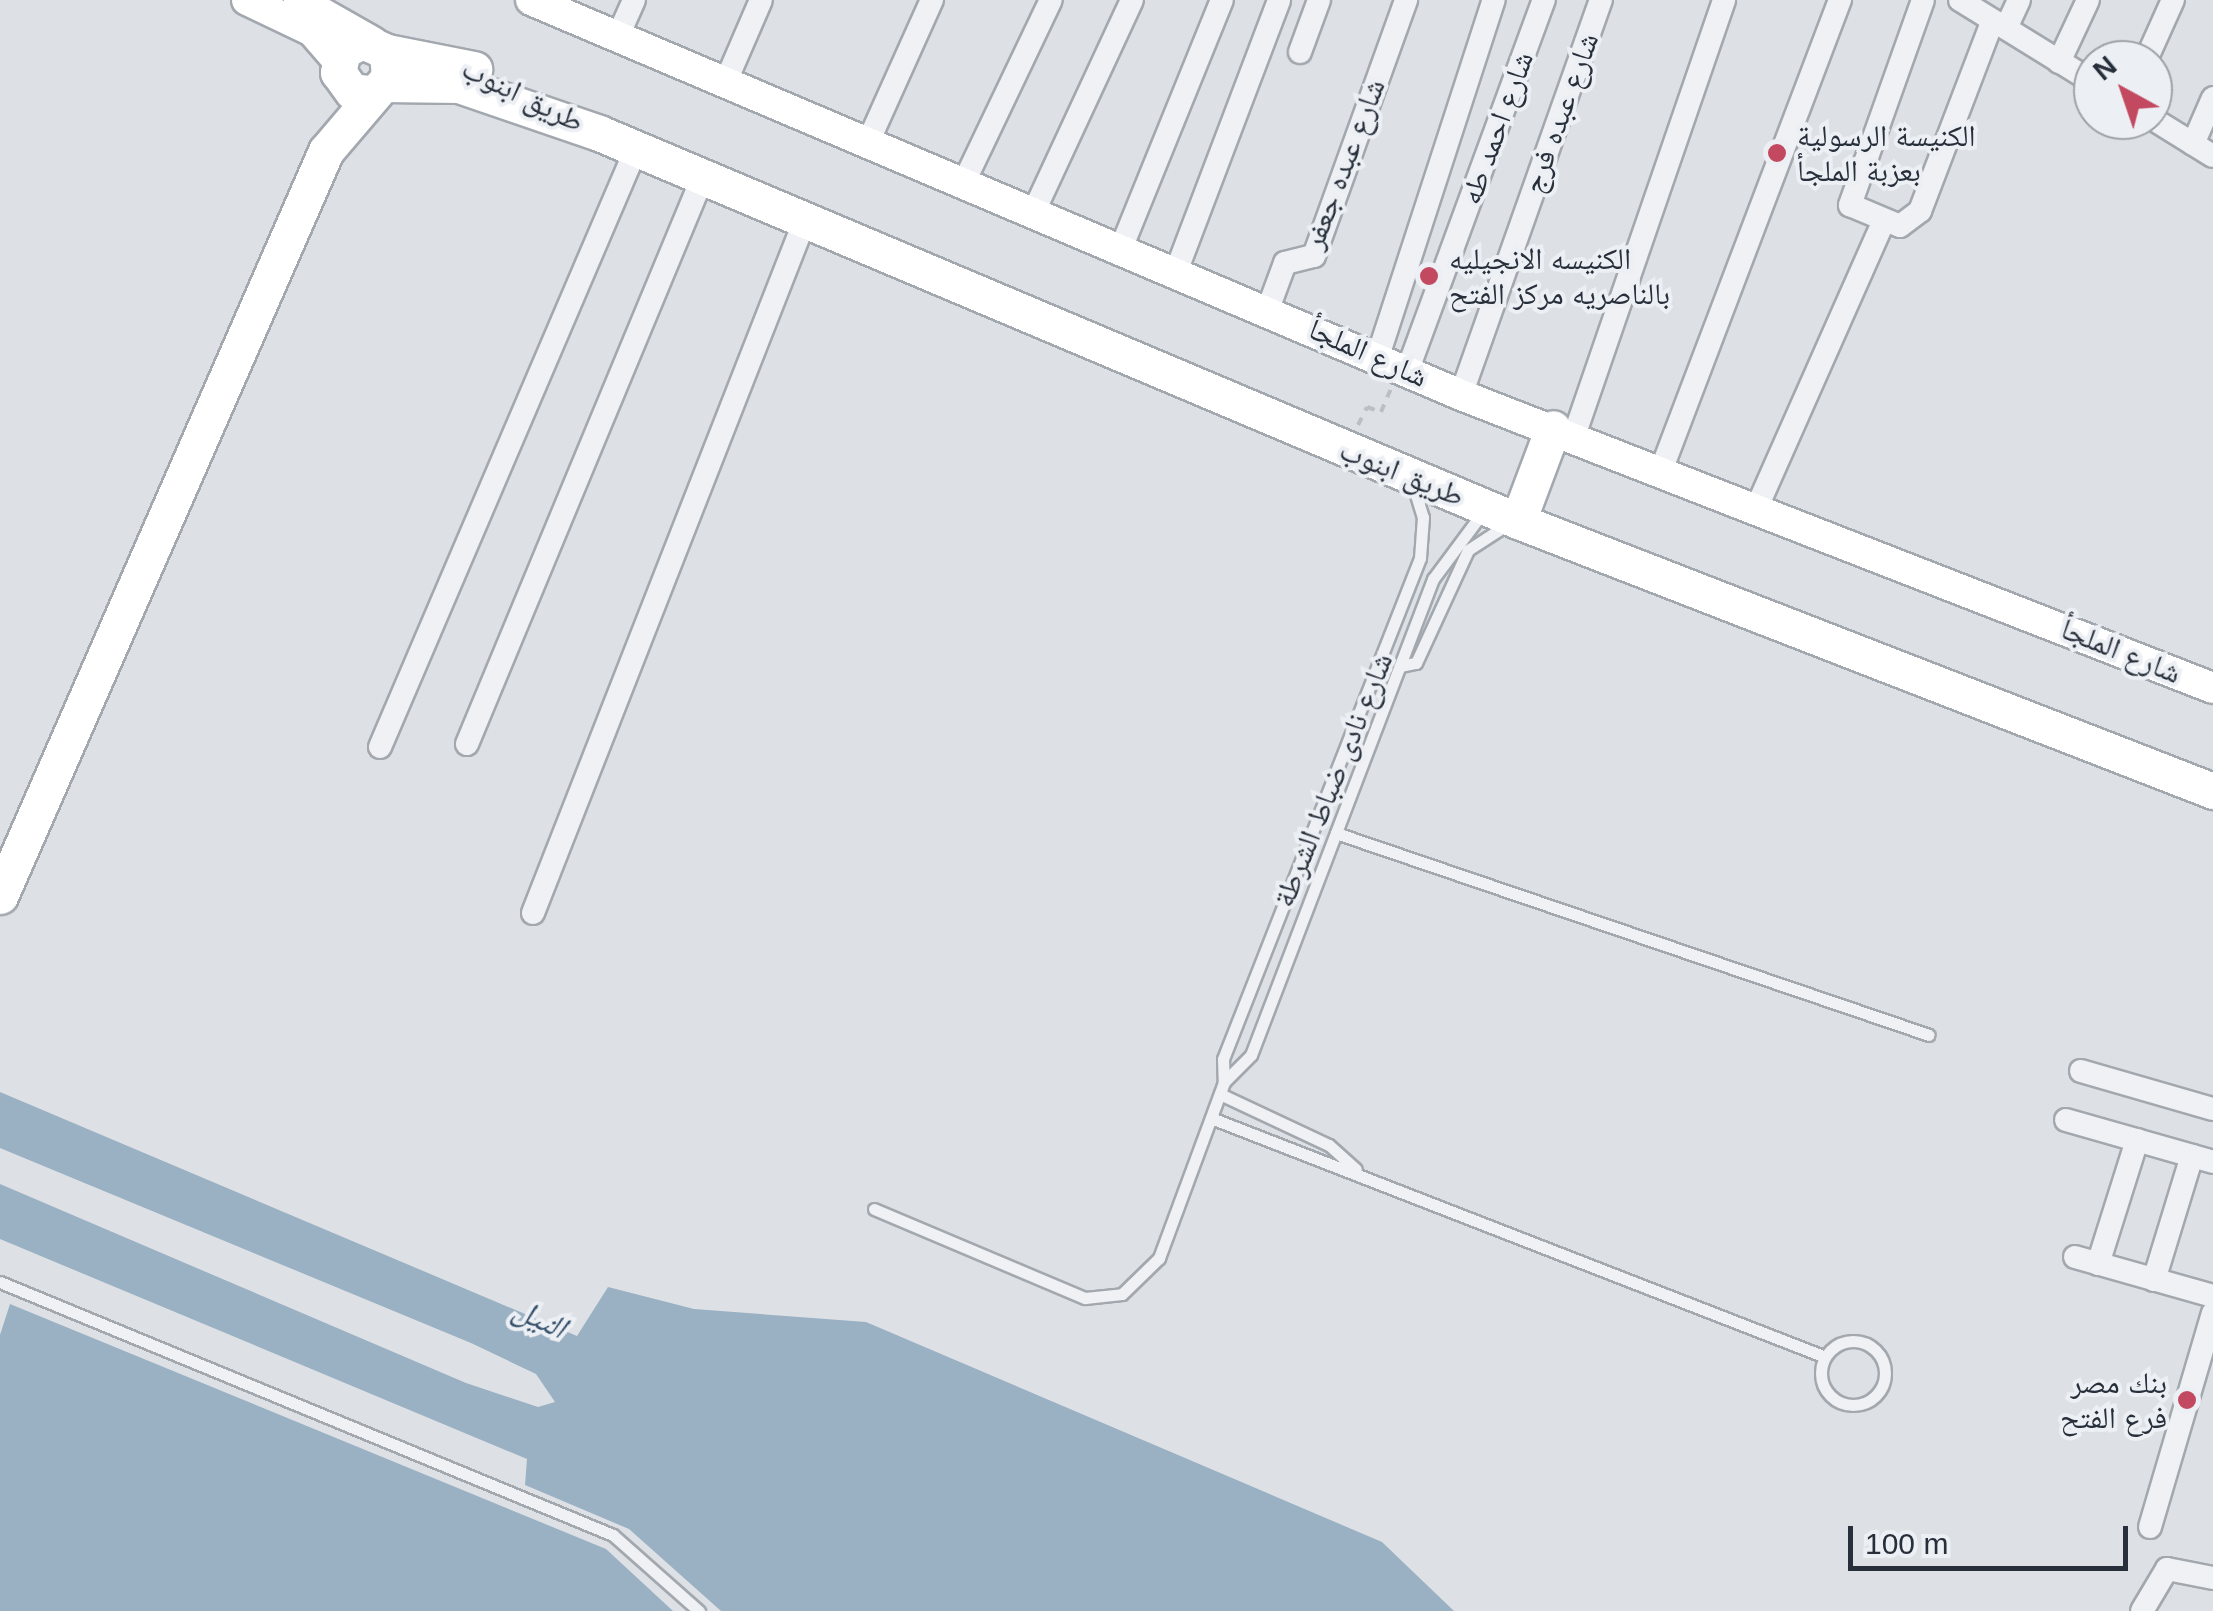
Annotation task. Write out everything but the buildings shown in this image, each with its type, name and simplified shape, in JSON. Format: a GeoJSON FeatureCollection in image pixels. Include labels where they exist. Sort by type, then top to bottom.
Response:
{"type":"FeatureCollection","features":[{"type":"Feature","properties":{"kind":"main road"},"geometry":{"type":"LineString","coordinates":[[338,67],[346,86],[378,68]]}},
{"type":"Feature","properties":{"kind":"main road"},"geometry":{"type":"LineString","coordinates":[[0,848],[338,67]]}},
{"type":"Feature","properties":{"kind":"main road"},"geometry":{"type":"LineString","coordinates":[[0,896],[326,151],[378,68]]}},
{"type":"Feature","properties":{"kind":"main road","name":"طريق ابنوب"},"geometry":{"type":"LineString","coordinates":[[378,68],[460,85],[599,133],[1347,451],[1409,476],[1512,506],[2213,791]]}},
{"type":"Feature","properties":{"kind":"main road"},"geometry":{"type":"LineString","coordinates":[[1512,506],[1558,435]]}},
{"type":"Feature","properties":{"kind":"street"},"geometry":{"type":"LineString","coordinates":[[247,0],[312,31],[338,67]]}},
{"type":"Feature","properties":{"kind":"street"},"geometry":{"type":"LineString","coordinates":[[299,0],[337,7],[378,68]]}},
{"type":"Feature","properties":{"kind":"street"},"geometry":{"type":"LineString","coordinates":[[618,36],[634,0]]}},
{"type":"Feature","properties":{"kind":"street"},"geometry":{"type":"LineString","coordinates":[[726,81],[761,0]]}},
{"type":"Feature","properties":{"kind":"street"},"geometry":{"type":"LineString","coordinates":[[869,140],[932,0]]}},
{"type":"Feature","properties":{"kind":"street"},"geometry":{"type":"LineString","coordinates":[[966,180],[1051,0]]}},
{"type":"Feature","properties":{"kind":"street"},"geometry":{"type":"LineString","coordinates":[[1035,209],[1132,0]]}},
{"type":"Feature","properties":{"kind":"street"},"geometry":{"type":"LineString","coordinates":[[1122,246],[1222,0]]}},
{"type":"Feature","properties":{"kind":"street"},"geometry":{"type":"LineString","coordinates":[[1177,269],[1279,0]]}},
{"type":"Feature","properties":{"kind":"street"},"geometry":{"type":"LineString","coordinates":[[1300,52],[1320,0]]}},
{"type":"Feature","properties":{"kind":"street","name":"شارع عبده جعفر"},"geometry":{"type":"LineString","coordinates":[[1268,309],[1285,263],[1314,256],[1406,0]]}},
{"type":"Feature","properties":{"kind":"street"},"geometry":{"type":"LineString","coordinates":[[1393,369],[1494,0]]}},
{"type":"Feature","properties":{"kind":"street","name":"شارع احمد طه"},"geometry":{"type":"LineString","coordinates":[[1393,369],[1544,0]]}},
{"type":"Feature","properties":{"kind":"street","name":"شارع عبده فرج"},"geometry":{"type":"LineString","coordinates":[[1461,395],[1601,0]]}},
{"type":"Feature","properties":{"kind":"street"},"geometry":{"type":"LineString","coordinates":[[1558,435],[1724,0]]}},
{"type":"Feature","properties":{"kind":"street"},"geometry":{"type":"LineString","coordinates":[[1662,468],[1840,0]]}},
{"type":"Feature","properties":{"kind":"street"},"geometry":{"type":"LineString","coordinates":[[1923,0],[1850,201],[1884,220],[1915,221],[1999,24],[2019,0]]}},
{"type":"Feature","properties":{"kind":"street"},"geometry":{"type":"LineString","coordinates":[[1960,0],[2073,70]]}},
{"type":"Feature","properties":{"kind":"street"},"geometry":{"type":"LineString","coordinates":[[2059,62],[2088,0]]}},
{"type":"Feature","properties":{"kind":"street"},"geometry":{"type":"LineString","coordinates":[[2155,40],[2174,0]]}},
{"type":"Feature","properties":{"kind":"street","name":"شارع الملجأ"},"geometry":{"type":"LineString","coordinates":[[549,3],[618,36],[1177,269],[1393,369],[1558,435],[1662,468],[2213,688]]}},
{"type":"Feature","properties":{"kind":"street"},"geometry":{"type":"LineString","coordinates":[[2173,131],[2203,150],[2213,98]]}},
{"type":"Feature","properties":{"kind":"street"},"geometry":{"type":"LineString","coordinates":[[380,747],[636,150]]}},
{"type":"Feature","properties":{"kind":"street"},"geometry":{"type":"LineString","coordinates":[[468,744],[702,179]]}},
{"type":"Feature","properties":{"kind":"street"},"geometry":{"type":"LineString","coordinates":[[532,913],[805,220]]}},
{"type":"Feature","properties":{"kind":"street"},"geometry":{"type":"LineString","coordinates":[[1758,506],[1884,220]]}},
{"type":"Feature","properties":{"kind":"street"},"geometry":{"type":"LineString","coordinates":[[2081,1071],[2213,1109]]}},
{"type":"Feature","properties":{"kind":"street"},"geometry":{"type":"LineString","coordinates":[[2066,1120],[2203,1159],[2154,1280]]}},
{"type":"Feature","properties":{"kind":"street"},"geometry":{"type":"LineString","coordinates":[[2098,1264],[2136,1140]]}},
{"type":"Feature","properties":{"kind":"street"},"geometry":{"type":"LineString","coordinates":[[2075,1257],[2213,1296]]}},
{"type":"Feature","properties":{"kind":"street"},"geometry":{"type":"LineString","coordinates":[[2150,1528],[2213,1314]]}},
{"type":"Feature","properties":{"kind":"street"},"geometry":{"type":"LineString","coordinates":[[2142,1611],[2166,1569],[2213,1578]]}},
{"type":"Feature","properties":{"kind":"lane","name":"شارع نادى ضباط الشرطة"},"geometry":{"type":"LineString","coordinates":[[874,1209],[1085,1298],[1110,1298],[1152,1270],[1222,1088],[1223,1059],[1400,610],[1424,531],[1409,476]]}},
{"type":"Feature","properties":{"kind":"lane","name":"شارع نادى ضباط الشرطة"},"geometry":{"type":"LineString","coordinates":[[1222,1088],[1251,1055],[1418,618],[1448,551],[1512,506]]}},
{"type":"Feature","properties":{"kind":"lane"},"geometry":{"type":"LineString","coordinates":[[1400,666],[1416,663],[1468,550],[1512,506]]}},
{"type":"Feature","properties":{"kind":"lane"},"geometry":{"type":"LineString","coordinates":[[1400,610],[1418,618]]}},
{"type":"Feature","properties":{"kind":"lane"},"geometry":{"type":"LineString","coordinates":[[1336,833],[1929,1035]]}},
{"type":"Feature","properties":{"kind":"lane"},"geometry":{"type":"LineString","coordinates":[[1222,1088],[1329,1144],[1356,1169]]}},
{"type":"Feature","properties":{"kind":"lane"},"geometry":{"type":"LineString","coordinates":[[1211,1118],[1319,1164],[1356,1169],[1823,1356]]}},
{"type":"Feature","properties":{"kind":"lane"},"geometry":{"type":"LineString","coordinates":[[0,1282],[614,1535],[699,1611]]}},
{"type":"Feature","properties":{"kind":"lane"},"geometry":{"type":"LineString","coordinates":[[1838,1344],[1870,1346],[1888,1377],[1870,1403],[1836,1402],[1823,1388],[1823,1356],[1838,1344]]}},
{"type":"Feature","properties":{"kind":"path"},"geometry":{"type":"LineString","coordinates":[[1347,451],[1366,408],[1384,407],[1393,369]]}},
{"type":"Feature","properties":{"kind":"water"},"geometry":{"type":"Polygon","coordinates":[[[0,1092],[577,1336],[608,1287],[694,1309],[866,1322],[1382,1542],[1454,1611],[721,1611],[629,1529],[525,1485],[527,1459],[0,1239],[0,1184],[466,1383],[538,1407],[555,1402],[536,1374],[471,1343],[0,1148],[0,1092]]]}},
{"type":"Feature","properties":{"kind":"water"},"geometry":{"type":"Polygon","coordinates":[[[10,1304],[606,1549],[673,1611],[0,1611],[0,1335],[10,1304]]]}},
{"type":"Feature","properties":{"kind":"place","name":"الكنيسة الرسولية بعزبة الملجأ"},"geometry":{"type":"Point","coordinates":[1777,153]}},
{"type":"Feature","properties":{"kind":"place","name":"الكنيسه الانجيليه بالناصريه مركز الفتح"},"geometry":{"type":"Point","coordinates":[1429,276]}},
{"type":"Feature","properties":{"kind":"place","name":"بنك مصر فرع الفتح"},"geometry":{"type":"Point","coordinates":[2187,1400]}},
{"type":"Feature","properties":{"kind":"water label","name":"النيل"},"geometry":{"type":"Point","coordinates":[540,1318]}}]}
